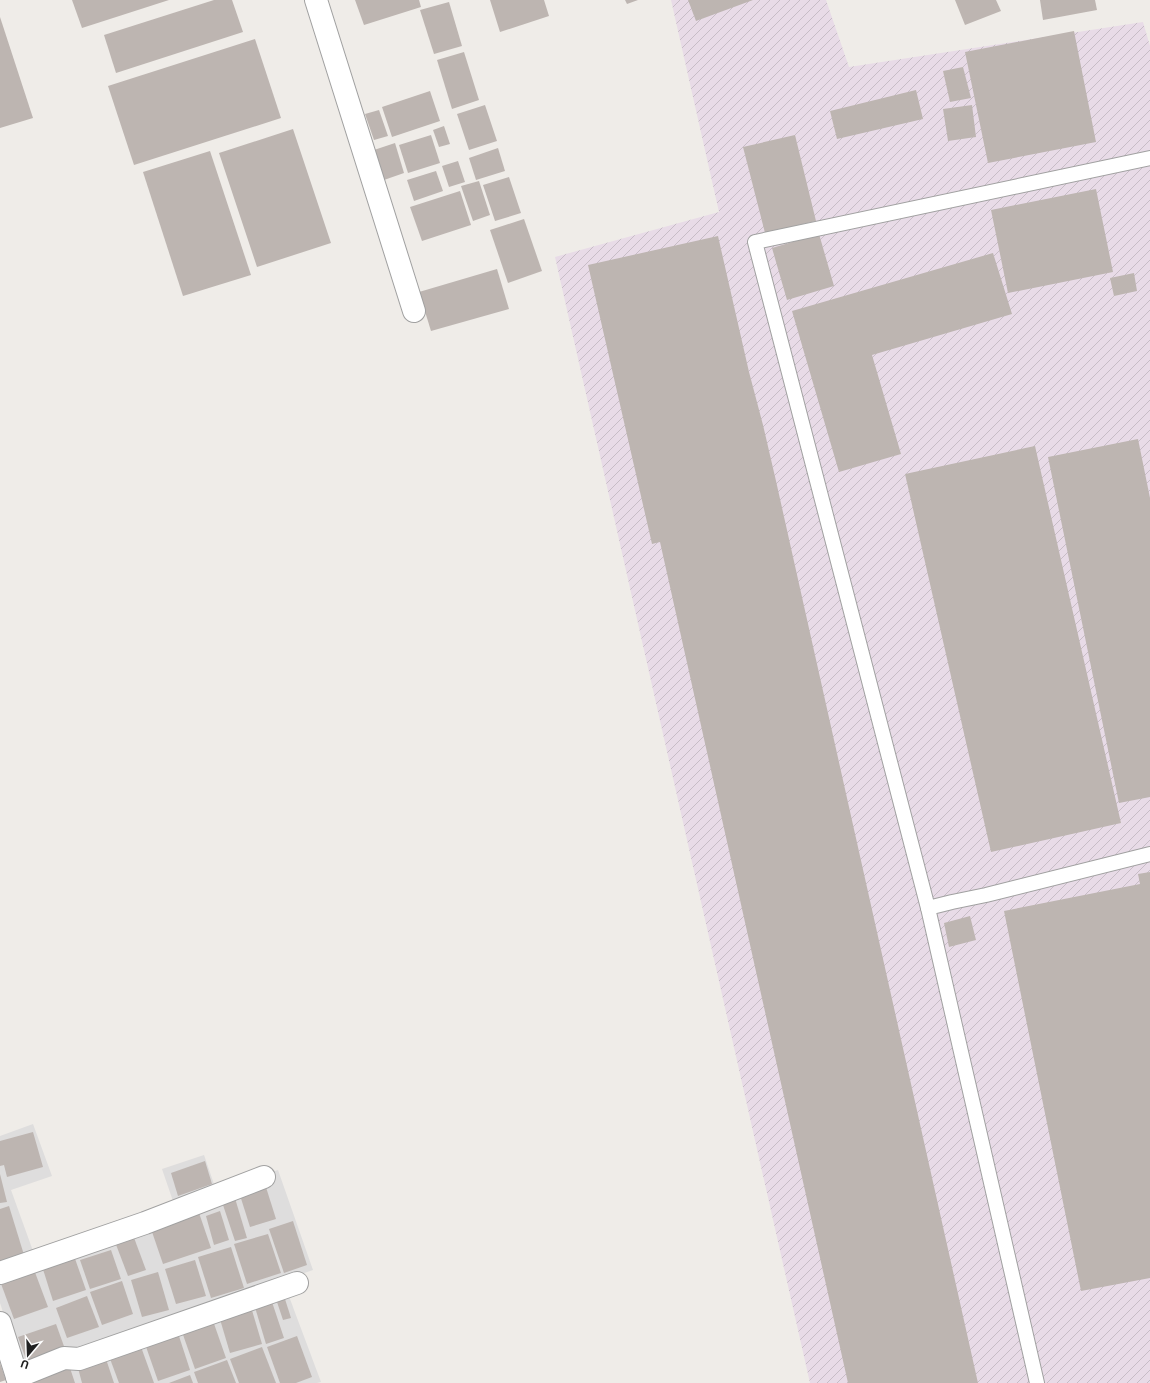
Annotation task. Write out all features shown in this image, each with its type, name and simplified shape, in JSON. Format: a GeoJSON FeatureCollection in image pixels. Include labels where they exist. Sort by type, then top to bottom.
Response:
{"type":"FeatureCollection","features":[{"type":"Feature","properties":{"kind":"street"},"geometry":{"type":"LineString","coordinates":[[316,0],[414,311]]}},
{"type":"Feature","properties":{"kind":"street"},"geometry":{"type":"LineString","coordinates":[[0,1273],[145,1223],[264,1177]]}},
{"type":"Feature","properties":{"kind":"street"},"geometry":{"type":"LineString","coordinates":[[0,1323],[18,1380],[64,1358],[79,1359],[297,1283]]}},
{"type":"Feature","properties":{"kind":"lane"},"geometry":{"type":"LineString","coordinates":[[1037,1383],[928,908],[755,242],[1150,158]]}},
{"type":"Feature","properties":{"kind":"lane"},"geometry":{"type":"LineString","coordinates":[[928,908],[1150,854]]}},
{"type":"Feature","properties":{"kind":"shaded area"},"geometry":{"type":"Polygon","coordinates":[[[671,0],[826,0],[849,67],[1143,22],[1150,46],[1150,1383],[810,1383],[555,257],[719,212],[671,0]]]}},
{"type":"Feature","properties":{"kind":"shaded area"},"geometry":{"type":"Polygon","coordinates":[[[33,1124],[52,1176],[11,1190],[33,1251],[174,1204],[162,1169],[204,1155],[216,1190],[278,1170],[313,1270],[30,1367],[21,1367],[0,1303],[0,1136],[33,1124]]]}},
{"type":"Feature","properties":{"kind":"shaded area"},"geometry":{"type":"Polygon","coordinates":[[[284,1283],[321,1382],[26,1383],[284,1283]]]}},
{"type":"Feature","properties":{"kind":"building"},"geometry":{"type":"Polygon","coordinates":[[[72,0],[169,0],[82,28],[72,0]]]}},
{"type":"Feature","properties":{"kind":"building"},"geometry":{"type":"Polygon","coordinates":[[[214,0],[232,0],[243,32],[116,73],[104,35],[214,0]]]}},
{"type":"Feature","properties":{"kind":"building"},"geometry":{"type":"Polygon","coordinates":[[[355,0],[419,0],[421,7],[364,25],[355,0]]]}},
{"type":"Feature","properties":{"kind":"building"},"geometry":{"type":"Polygon","coordinates":[[[490,0],[544,0],[549,16],[500,32],[490,0]]]}},
{"type":"Feature","properties":{"kind":"building"},"geometry":{"type":"Polygon","coordinates":[[[625,0],[638,0],[627,4],[625,0]]]}},
{"type":"Feature","properties":{"kind":"building"},"geometry":{"type":"Polygon","coordinates":[[[688,0],[753,0],[696,21],[688,0]]]}},
{"type":"Feature","properties":{"kind":"building"},"geometry":{"type":"Polygon","coordinates":[[[955,0],[996,0],[1001,11],[965,25],[955,0]]]}},
{"type":"Feature","properties":{"kind":"building"},"geometry":{"type":"Polygon","coordinates":[[[1040,0],[1095,0],[1097,10],[1043,20],[1040,0]]]}},
{"type":"Feature","properties":{"kind":"building"},"geometry":{"type":"Polygon","coordinates":[[[449,2],[462,46],[434,54],[420,10],[449,2]]]}},
{"type":"Feature","properties":{"kind":"building"},"geometry":{"type":"Polygon","coordinates":[[[0,17],[33,118],[0,128],[0,17]]]}},
{"type":"Feature","properties":{"kind":"building"},"geometry":{"type":"Polygon","coordinates":[[[1074,31],[1096,142],[988,163],[965,52],[1074,31]]]}},
{"type":"Feature","properties":{"kind":"building"},"geometry":{"type":"Polygon","coordinates":[[[255,39],[281,118],[134,165],[108,86],[255,39]]]}},
{"type":"Feature","properties":{"kind":"building"},"geometry":{"type":"Polygon","coordinates":[[[464,52],[479,100],[452,109],[437,60],[464,52]]]}},
{"type":"Feature","properties":{"kind":"building"},"geometry":{"type":"Polygon","coordinates":[[[963,67],[971,98],[950,102],[943,71],[963,67]]]}},
{"type":"Feature","properties":{"kind":"building"},"geometry":{"type":"Polygon","coordinates":[[[916,90],[923,119],[837,139],[830,111],[916,90]]]}},
{"type":"Feature","properties":{"kind":"building"},"geometry":{"type":"Polygon","coordinates":[[[430,91],[440,121],[392,137],[382,107],[430,91]]]}},
{"type":"Feature","properties":{"kind":"building"},"geometry":{"type":"Polygon","coordinates":[[[485,105],[497,141],[469,150],[457,114],[485,105]]]}},
{"type":"Feature","properties":{"kind":"building"},"geometry":{"type":"Polygon","coordinates":[[[972,105],[976,137],[948,141],[943,109],[972,105]]]}},
{"type":"Feature","properties":{"kind":"building"},"geometry":{"type":"Polygon","coordinates":[[[379,110],[388,136],[374,140],[365,114],[379,110]]]}},
{"type":"Feature","properties":{"kind":"building"},"geometry":{"type":"Polygon","coordinates":[[[444,126],[450,144],[439,147],[433,130],[444,126]]]}},
{"type":"Feature","properties":{"kind":"building"},"geometry":{"type":"Polygon","coordinates":[[[293,129],[331,243],[257,267],[219,153],[293,129]]]}},
{"type":"Feature","properties":{"kind":"building"},"geometry":{"type":"Polygon","coordinates":[[[431,135],[440,163],[408,173],[399,145],[431,135]]]}},
{"type":"Feature","properties":{"kind":"building"},"geometry":{"type":"Polygon","coordinates":[[[795,135],[816,221],[765,233],[743,147],[795,135]]]}},
{"type":"Feature","properties":{"kind":"building"},"geometry":{"type":"Polygon","coordinates":[[[395,143],[404,173],[384,180],[374,150],[395,143]]]}},
{"type":"Feature","properties":{"kind":"building"},"geometry":{"type":"Polygon","coordinates":[[[498,148],[505,171],[476,180],[469,158],[498,148]]]}},
{"type":"Feature","properties":{"kind":"building"},"geometry":{"type":"Polygon","coordinates":[[[210,151],[251,275],[183,296],[143,172],[210,151]]]}},
{"type":"Feature","properties":{"kind":"building"},"geometry":{"type":"Polygon","coordinates":[[[458,161],[465,182],[449,187],[442,166],[458,161]]]}},
{"type":"Feature","properties":{"kind":"building"},"geometry":{"type":"Polygon","coordinates":[[[436,171],[443,191],[414,201],[407,180],[436,171]]]}},
{"type":"Feature","properties":{"kind":"building"},"geometry":{"type":"Polygon","coordinates":[[[509,177],[521,213],[495,221],[483,185],[509,177]]]}},
{"type":"Feature","properties":{"kind":"building"},"geometry":{"type":"Polygon","coordinates":[[[479,181],[490,215],[473,221],[461,186],[479,181]]]}},
{"type":"Feature","properties":{"kind":"building"},"geometry":{"type":"Polygon","coordinates":[[[1096,189],[1113,272],[1008,293],[991,210],[1096,189]]]}},
{"type":"Feature","properties":{"kind":"building"},"geometry":{"type":"Polygon","coordinates":[[[460,191],[471,225],[422,241],[410,207],[460,191]]]}},
{"type":"Feature","properties":{"kind":"building"},"geometry":{"type":"Polygon","coordinates":[[[524,219],[542,271],[508,283],[490,230],[524,219]]]}},
{"type":"Feature","properties":{"kind":"building"},"geometry":{"type":"Polygon","coordinates":[[[819,234],[834,286],[787,300],[772,248],[819,234]]]}},
{"type":"Feature","properties":{"kind":"building"},"geometry":{"type":"Polygon","coordinates":[[[718,236],[776,481],[978,1383],[848,1383],[660,542],[652,544],[588,265],[718,236]]]}},
{"type":"Feature","properties":{"kind":"building"},"geometry":{"type":"Polygon","coordinates":[[[993,253],[1012,314],[872,355],[901,454],[839,472],[792,311],[993,253]]]}},
{"type":"Feature","properties":{"kind":"building"},"geometry":{"type":"Polygon","coordinates":[[[497,269],[509,309],[431,331],[419,292],[497,269]]]}},
{"type":"Feature","properties":{"kind":"building"},"geometry":{"type":"Polygon","coordinates":[[[1134,273],[1137,291],[1114,296],[1110,278],[1134,273]]]}},
{"type":"Feature","properties":{"kind":"building"},"geometry":{"type":"Polygon","coordinates":[[[1138,439],[1150,498],[1150,797],[1119,803],[1048,457],[1138,439]]]}},
{"type":"Feature","properties":{"kind":"building"},"geometry":{"type":"Polygon","coordinates":[[[1035,446],[1121,823],[991,852],[905,474],[1035,446]]]}},
{"type":"Feature","properties":{"kind":"building"},"geometry":{"type":"Polygon","coordinates":[[[1150,872],[1150,1278],[1081,1291],[1004,911],[1140,884],[1138,874],[1150,872]]]}},
{"type":"Feature","properties":{"kind":"building"},"geometry":{"type":"Polygon","coordinates":[[[970,916],[976,940],[949,947],[944,923],[970,916]]]}},
{"type":"Feature","properties":{"kind":"building"},"geometry":{"type":"Polygon","coordinates":[[[33,1132],[43,1167],[7,1177],[4,1165],[0,1166],[0,1141],[33,1132]]]}},
{"type":"Feature","properties":{"kind":"building"},"geometry":{"type":"Polygon","coordinates":[[[205,1161],[212,1184],[178,1196],[171,1173],[205,1161]]]}},
{"type":"Feature","properties":{"kind":"building"},"geometry":{"type":"Polygon","coordinates":[[[0,1174],[7,1202],[0,1203],[0,1174]]]}},
{"type":"Feature","properties":{"kind":"building"},"geometry":{"type":"Polygon","coordinates":[[[265,1184],[276,1219],[250,1227],[239,1192],[265,1184]]]}},
{"type":"Feature","properties":{"kind":"building"},"geometry":{"type":"Polygon","coordinates":[[[234,1195],[247,1238],[235,1241],[221,1199],[234,1195]]]}},
{"type":"Feature","properties":{"kind":"building"},"geometry":{"type":"Polygon","coordinates":[[[9,1206],[24,1255],[0,1262],[0,1209],[9,1206]]]}},
{"type":"Feature","properties":{"kind":"building"},"geometry":{"type":"Polygon","coordinates":[[[198,1210],[211,1248],[163,1264],[150,1226],[198,1210]]]}},
{"type":"Feature","properties":{"kind":"building"},"geometry":{"type":"Polygon","coordinates":[[[220,1211],[229,1240],[214,1245],[206,1216],[220,1211]]]}},
{"type":"Feature","properties":{"kind":"building"},"geometry":{"type":"Polygon","coordinates":[[[293,1221],[307,1265],[284,1273],[269,1229],[293,1221]]]}},
{"type":"Feature","properties":{"kind":"building"},"geometry":{"type":"Polygon","coordinates":[[[268,1234],[281,1273],[247,1284],[234,1244],[268,1234]]]}},
{"type":"Feature","properties":{"kind":"building"},"geometry":{"type":"Polygon","coordinates":[[[133,1235],[146,1270],[128,1276],[115,1242],[133,1235]]]}},
{"type":"Feature","properties":{"kind":"building"},"geometry":{"type":"Polygon","coordinates":[[[231,1247],[244,1288],[211,1298],[198,1257],[231,1247]]]}},
{"type":"Feature","properties":{"kind":"building"},"geometry":{"type":"Polygon","coordinates":[[[111,1250],[121,1279],[90,1289],[80,1260],[111,1250]]]}},
{"type":"Feature","properties":{"kind":"building"},"geometry":{"type":"Polygon","coordinates":[[[73,1253],[86,1290],[53,1301],[41,1263],[73,1253]]]}},
{"type":"Feature","properties":{"kind":"building"},"geometry":{"type":"Polygon","coordinates":[[[195,1260],[206,1296],[176,1304],[165,1269],[195,1260]]]}},
{"type":"Feature","properties":{"kind":"building"},"geometry":{"type":"Polygon","coordinates":[[[33,1267],[48,1307],[14,1319],[0,1281],[33,1267]]]}},
{"type":"Feature","properties":{"kind":"building"},"geometry":{"type":"Polygon","coordinates":[[[158,1272],[169,1310],[142,1317],[131,1280],[158,1272]]]}},
{"type":"Feature","properties":{"kind":"building"},"geometry":{"type":"Polygon","coordinates":[[[122,1281],[133,1314],[102,1325],[90,1292],[122,1281]]]}},
{"type":"Feature","properties":{"kind":"building"},"geometry":{"type":"Polygon","coordinates":[[[87,1296],[99,1327],[67,1338],[56,1308],[87,1296]]]}},
{"type":"Feature","properties":{"kind":"building"},"geometry":{"type":"Polygon","coordinates":[[[271,1299],[284,1338],[266,1344],[254,1304],[271,1299]]]}},
{"type":"Feature","properties":{"kind":"building"},"geometry":{"type":"Polygon","coordinates":[[[285,1299],[291,1318],[283,1320],[277,1302],[285,1299]]]}},
{"type":"Feature","properties":{"kind":"building"},"geometry":{"type":"Polygon","coordinates":[[[251,1307],[262,1344],[230,1353],[219,1316],[251,1307]]]}},
{"type":"Feature","properties":{"kind":"building"},"geometry":{"type":"Polygon","coordinates":[[[212,1318],[226,1358],[195,1369],[181,1329],[212,1318]]]}},
{"type":"Feature","properties":{"kind":"building"},"geometry":{"type":"Polygon","coordinates":[[[56,1324],[65,1349],[27,1362],[18,1337],[56,1324]]]}},
{"type":"Feature","properties":{"kind":"building"},"geometry":{"type":"Polygon","coordinates":[[[177,1330],[190,1370],[158,1381],[144,1341],[177,1330]]]}},
{"type":"Feature","properties":{"kind":"building"},"geometry":{"type":"Polygon","coordinates":[[[297,1336],[312,1377],[296,1383],[280,1383],[267,1347],[297,1336]]]}},
{"type":"Feature","properties":{"kind":"building"},"geometry":{"type":"Polygon","coordinates":[[[140,1344],[154,1383],[119,1383],[109,1356],[140,1344]]]}},
{"type":"Feature","properties":{"kind":"building"},"geometry":{"type":"Polygon","coordinates":[[[262,1347],[276,1383],[239,1383],[230,1359],[262,1347]]]}},
{"type":"Feature","properties":{"kind":"building"},"geometry":{"type":"Polygon","coordinates":[[[106,1359],[114,1383],[82,1383],[78,1368],[106,1359]]]}},
{"type":"Feature","properties":{"kind":"building"},"geometry":{"type":"Polygon","coordinates":[[[227,1360],[236,1383],[198,1383],[194,1372],[227,1360]]]}},
{"type":"Feature","properties":{"kind":"building"},"geometry":{"type":"Polygon","coordinates":[[[0,1363],[6,1380],[0,1382],[0,1363]]]}},
{"type":"Feature","properties":{"kind":"building"},"geometry":{"type":"Polygon","coordinates":[[[70,1368],[75,1383],[30,1383],[70,1368]]]}},
{"type":"Feature","properties":{"kind":"building"},"geometry":{"type":"Polygon","coordinates":[[[190,1375],[193,1383],[169,1383],[190,1375]]]}}]}
